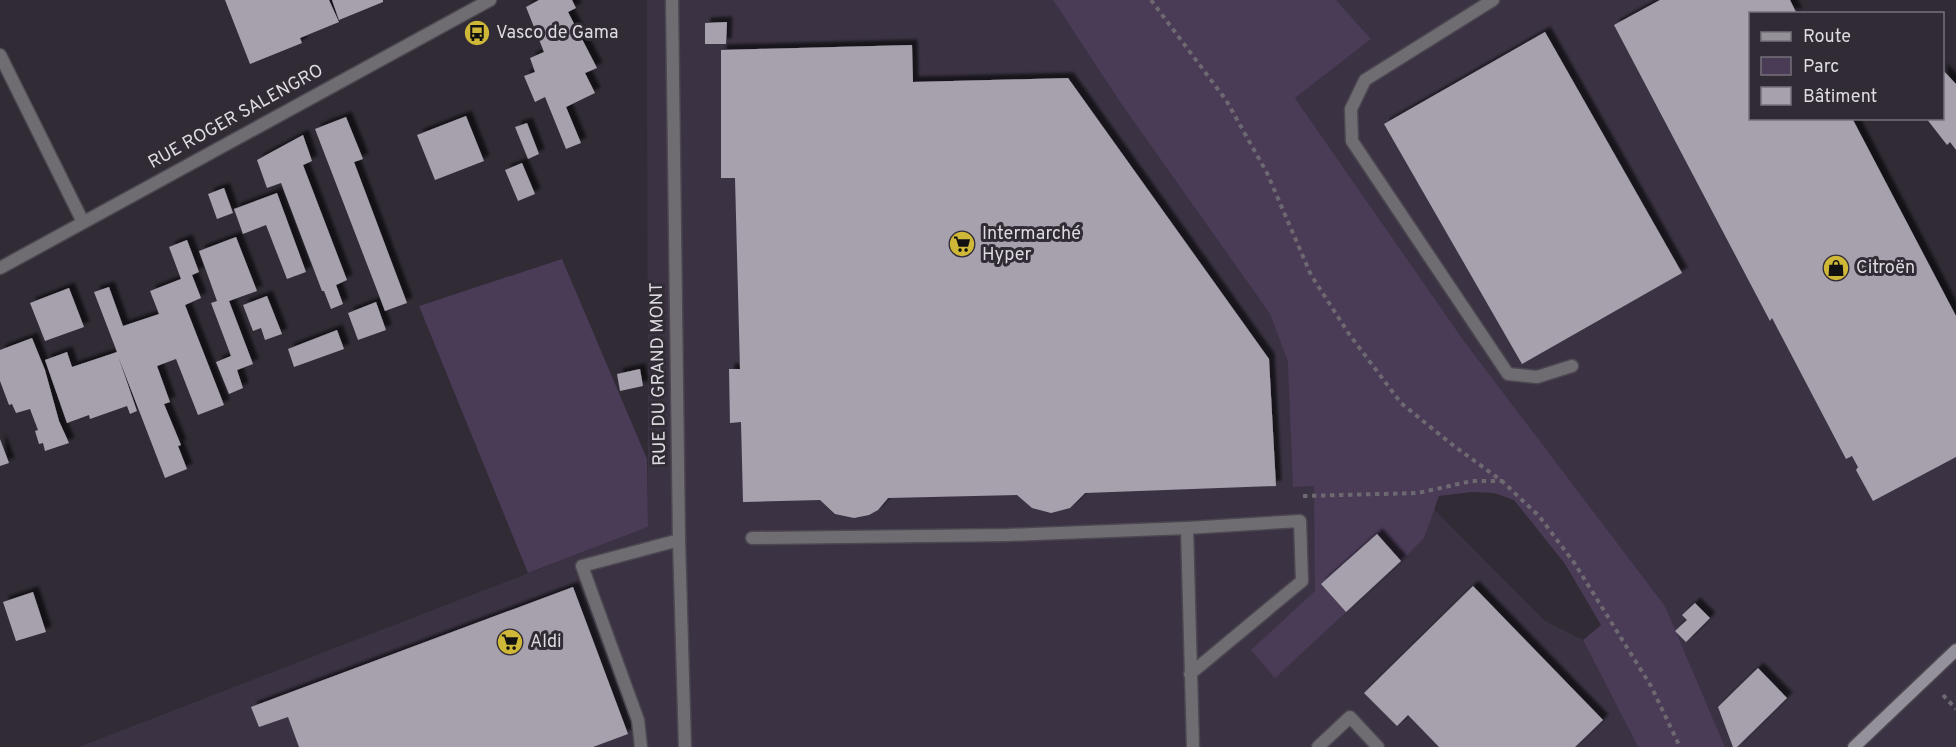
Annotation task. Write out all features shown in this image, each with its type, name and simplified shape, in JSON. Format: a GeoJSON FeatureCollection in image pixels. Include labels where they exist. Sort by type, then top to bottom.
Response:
{"type":"FeatureCollection","features":[{"type":"Feature","properties":{"kind":"main road"},"geometry":{"type":"LineString","coordinates":[[1854,747],[1956,650]]}},
{"type":"Feature","properties":{"kind":"street","name":"RUE ROGER SALENGRO"},"geometry":{"type":"LineString","coordinates":[[0,268],[490,0]]}},
{"type":"Feature","properties":{"kind":"street","name":"RUE DU GRAND MONT"},"geometry":{"type":"LineString","coordinates":[[672,0],[679,540],[685,747]]}},
{"type":"Feature","properties":{"kind":"street"},"geometry":{"type":"LineString","coordinates":[[1493,0],[1365,80],[1351,109],[1352,141],[1508,375],[1536,377],[1572,366]]}},
{"type":"Feature","properties":{"kind":"street"},"geometry":{"type":"LineString","coordinates":[[0,55],[83,222]]}},
{"type":"Feature","properties":{"kind":"street"},"geometry":{"type":"LineString","coordinates":[[752,538],[1007,535],[1300,521],[1302,581],[1190,674]]}},
{"type":"Feature","properties":{"kind":"street"},"geometry":{"type":"LineString","coordinates":[[1187,528],[1194,747]]}},
{"type":"Feature","properties":{"kind":"street"},"geometry":{"type":"LineString","coordinates":[[641,747],[638,720],[582,566],[679,540]]}},
{"type":"Feature","properties":{"kind":"street"},"geometry":{"type":"LineString","coordinates":[[1318,747],[1350,717],[1378,747]]}},
{"type":"Feature","properties":{"kind":"path"},"geometry":{"type":"LineString","coordinates":[[1151,0],[1226,99],[1267,173],[1311,275],[1349,334],[1401,403],[1502,481],[1539,516],[1575,564],[1651,686],[1680,747]]}},
{"type":"Feature","properties":{"kind":"path"},"geometry":{"type":"LineString","coordinates":[[1292,497],[1418,493],[1472,481],[1502,481]]}},
{"type":"Feature","properties":{"kind":"shaded area"},"geometry":{"type":"Polygon","coordinates":[[[647,0],[1053,0],[1120,102],[1270,314],[1288,362],[1545,621],[1583,640],[1638,747],[79,747],[648,527],[647,0]]]}},
{"type":"Feature","properties":{"kind":"shaded area"},"geometry":{"type":"Polygon","coordinates":[[[1336,0],[1790,0],[1796,12],[1749,12],[1749,120],[1752,120],[1956,316],[1956,747],[1725,747],[1665,606],[1464,341],[1295,98],[1371,39],[1336,0]]]}},
{"type":"Feature","properties":{"kind":"green space"},"geometry":{"type":"Polygon","coordinates":[[[1053,0],[1336,0],[1371,39],[1295,98],[1464,341],[1665,606],[1725,747],[1638,747],[1583,640],[1601,625],[1565,564],[1514,500],[1494,493],[1472,492],[1439,496],[1424,538],[1401,561],[1376,534],[1321,584],[1346,612],[1275,678],[1251,650],[1315,591],[1314,486],[1293,487],[1288,362],[1270,314],[1120,102],[1053,0]]]}},
{"type":"Feature","properties":{"kind":"green space"},"geometry":{"type":"Polygon","coordinates":[[[562,259],[647,459],[648,527],[528,573],[419,306],[562,259]]]}},
{"type":"Feature","properties":{"kind":"building"},"geometry":{"type":"Polygon","coordinates":[[[225,0],[329,0],[339,22],[300,38],[302,43],[250,64],[225,0]]]}},
{"type":"Feature","properties":{"kind":"building"},"geometry":{"type":"Polygon","coordinates":[[[332,0],[383,0],[383,2],[339,20],[332,0]]]}},
{"type":"Feature","properties":{"kind":"building"},"geometry":{"type":"Polygon","coordinates":[[[539,0],[572,0],[576,8],[568,12],[597,68],[585,73],[595,93],[566,107],[581,143],[566,149],[545,97],[535,102],[524,76],[535,72],[530,58],[544,52],[526,7],[539,0]]]}},
{"type":"Feature","properties":{"kind":"building","name":"Citroën"},"geometry":{"type":"Polygon","coordinates":[[[1660,0],[1790,0],[1796,12],[1749,12],[1749,120],[1853,120],[1956,316],[1956,457],[1873,501],[1856,470],[1858,467],[1852,456],[1846,459],[1772,318],[1770,321],[1614,25],[1660,0]]]}},
{"type":"Feature","properties":{"kind":"building"},"geometry":{"type":"Polygon","coordinates":[[[727,22],[726,44],[705,44],[705,23],[727,22]]]}},
{"type":"Feature","properties":{"kind":"building"},"geometry":{"type":"Polygon","coordinates":[[[1545,32],[1682,273],[1522,364],[1384,124],[1545,32]]]}},
{"type":"Feature","properties":{"kind":"building","name":"Intermarché Hyper"},"geometry":{"type":"Polygon","coordinates":[[[912,45],[913,82],[1068,78],[1269,359],[1276,486],[1085,493],[1070,508],[1051,513],[1032,508],[1017,495],[888,498],[878,510],[869,515],[854,518],[835,514],[820,500],[743,502],[741,422],[730,423],[729,369],[740,369],[735,178],[721,178],[721,50],[912,45]]]}},
{"type":"Feature","properties":{"kind":"building"},"geometry":{"type":"Polygon","coordinates":[[[1944,71],[1956,84],[1956,150],[1950,142],[1947,145],[1928,120],[1944,120],[1944,71]]]}},
{"type":"Feature","properties":{"kind":"building"},"geometry":{"type":"Polygon","coordinates":[[[466,116],[484,161],[435,180],[417,135],[466,116]]]}},
{"type":"Feature","properties":{"kind":"building"},"geometry":{"type":"Polygon","coordinates":[[[346,117],[363,159],[354,162],[407,303],[385,311],[315,129],[346,117]]]}},
{"type":"Feature","properties":{"kind":"building"},"geometry":{"type":"Polygon","coordinates":[[[527,123],[539,154],[528,159],[515,127],[527,123]]]}},
{"type":"Feature","properties":{"kind":"building"},"geometry":{"type":"Polygon","coordinates":[[[303,135],[312,161],[303,165],[347,280],[336,285],[343,304],[331,309],[281,183],[267,188],[257,160],[303,135]]]}},
{"type":"Feature","properties":{"kind":"building"},"geometry":{"type":"Polygon","coordinates":[[[522,163],[535,194],[518,201],[505,170],[522,163]]]}},
{"type":"Feature","properties":{"kind":"building"},"geometry":{"type":"Polygon","coordinates":[[[224,188],[233,213],[217,219],[208,194],[224,188]]]}},
{"type":"Feature","properties":{"kind":"building"},"geometry":{"type":"Polygon","coordinates":[[[277,193],[306,272],[287,279],[266,225],[243,234],[234,209],[277,193]]]}},
{"type":"Feature","properties":{"kind":"building"},"geometry":{"type":"Polygon","coordinates":[[[236,237],[257,291],[229,301],[253,364],[237,370],[243,388],[229,394],[216,362],[231,356],[211,303],[217,301],[199,251],[236,237]]]}},
{"type":"Feature","properties":{"kind":"building"},"geometry":{"type":"Polygon","coordinates":[[[187,240],[199,272],[192,275],[201,298],[185,305],[224,405],[198,415],[176,359],[157,366],[170,402],[164,404],[181,445],[178,446],[187,469],[165,478],[118,356],[137,411],[130,414],[127,406],[90,419],[89,415],[67,423],[45,360],[67,352],[72,367],[117,352],[94,292],[109,287],[123,326],[159,314],[150,291],[181,279],[169,247],[187,240]]]}},
{"type":"Feature","properties":{"kind":"building"},"geometry":{"type":"Polygon","coordinates":[[[69,288],[84,327],[45,341],[30,303],[69,288]]]}},
{"type":"Feature","properties":{"kind":"building"},"geometry":{"type":"Polygon","coordinates":[[[267,296],[282,334],[265,340],[261,328],[253,331],[243,305],[267,296]]]}},
{"type":"Feature","properties":{"kind":"building"},"geometry":{"type":"Polygon","coordinates":[[[376,302],[386,330],[358,340],[348,313],[376,302]]]}},
{"type":"Feature","properties":{"kind":"building"},"geometry":{"type":"Polygon","coordinates":[[[337,330],[344,349],[294,367],[288,349],[337,330]]]}},
{"type":"Feature","properties":{"kind":"building"},"geometry":{"type":"Polygon","coordinates":[[[32,338],[45,370],[59,421],[69,443],[45,451],[43,443],[39,444],[35,431],[38,430],[30,409],[16,413],[12,404],[9,405],[0,381],[0,350],[32,338]]]}},
{"type":"Feature","properties":{"kind":"building"},"geometry":{"type":"Polygon","coordinates":[[[640,369],[643,386],[620,391],[617,374],[640,369]]]}},
{"type":"Feature","properties":{"kind":"building"},"geometry":{"type":"Polygon","coordinates":[[[0,439],[9,463],[0,466],[0,439]]]}},
{"type":"Feature","properties":{"kind":"building"},"geometry":{"type":"Polygon","coordinates":[[[1377,534],[1401,561],[1346,612],[1321,584],[1377,534]]]}},
{"type":"Feature","properties":{"kind":"building"},"geometry":{"type":"Polygon","coordinates":[[[1473,586],[1603,720],[1575,747],[1439,747],[1408,715],[1397,726],[1364,693],[1473,586]]]}},
{"type":"Feature","properties":{"kind":"building","name":"Aldi"},"geometry":{"type":"Polygon","coordinates":[[[573,587],[628,734],[593,747],[299,747],[288,717],[259,727],[251,707],[573,587]]]}},
{"type":"Feature","properties":{"kind":"building"},"geometry":{"type":"Polygon","coordinates":[[[33,592],[46,632],[16,641],[3,602],[33,592]]]}},
{"type":"Feature","properties":{"kind":"building"},"geometry":{"type":"Polygon","coordinates":[[[1695,603],[1710,618],[1686,642],[1675,631],[1687,620],[1682,615],[1695,603]]]}},
{"type":"Feature","properties":{"kind":"building"},"geometry":{"type":"Polygon","coordinates":[[[1758,668],[1787,698],[1737,747],[1733,747],[1718,707],[1758,668]]]}},
{"type":"Feature","properties":{"kind":"place","name":"Vasco de Gama"},"geometry":{"type":"Point","coordinates":[477,33]}},
{"type":"Feature","properties":{"kind":"place","name":"Intermarché Hyper"},"geometry":{"type":"Point","coordinates":[962,244]}},
{"type":"Feature","properties":{"kind":"place","name":"Citroën"},"geometry":{"type":"Point","coordinates":[1836,268]}},
{"type":"Feature","properties":{"kind":"place","name":"Aldi"},"geometry":{"type":"Point","coordinates":[510,642]}}]}
